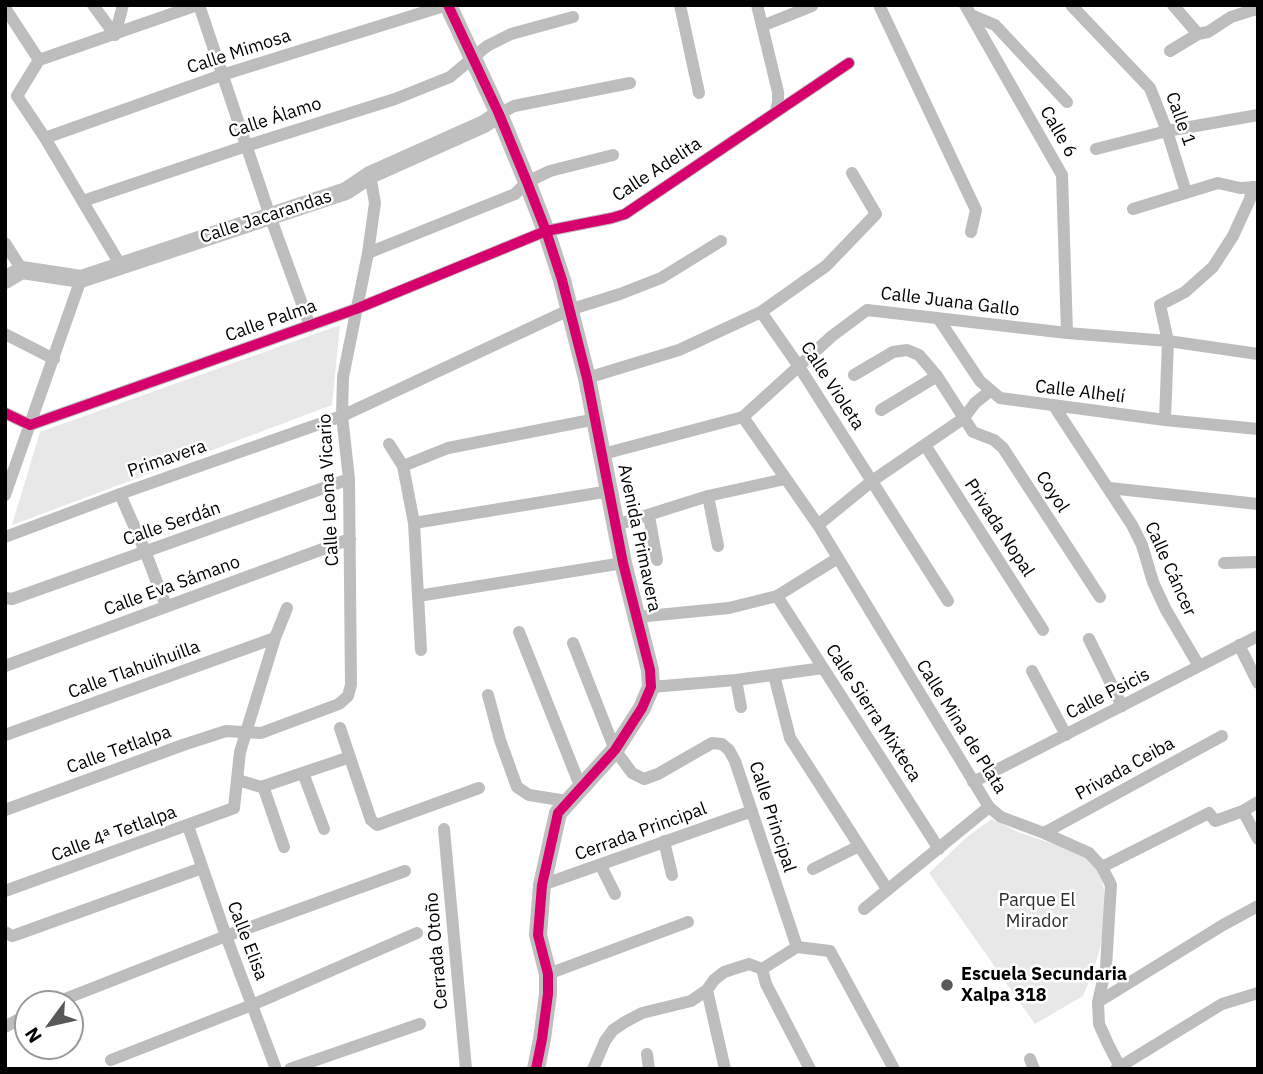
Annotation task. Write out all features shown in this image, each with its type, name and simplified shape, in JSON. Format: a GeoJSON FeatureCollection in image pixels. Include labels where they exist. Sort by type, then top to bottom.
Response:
{"type":"FeatureCollection","features":[{"type":"Feature","properties":{"kind":"street"},"geometry":{"type":"LineString","coordinates":[[93,5],[115,35]]}},
{"type":"Feature","properties":{"kind":"street"},"geometry":{"type":"LineString","coordinates":[[115,35],[123,5]]}},
{"type":"Feature","properties":{"kind":"street"},"geometry":{"type":"LineString","coordinates":[[121,266],[45,138],[11,93],[39,60],[198,5],[310,326]]}},
{"type":"Feature","properties":{"kind":"street","name":"Calle Mimosa"},"geometry":{"type":"LineString","coordinates":[[45,138],[222,75],[447,5]]}},
{"type":"Feature","properties":{"kind":"street","name":"Avenida Primavera"},"geometry":{"type":"LineString","coordinates":[[447,5],[499,114],[546,231],[587,378],[623,563],[650,670],[651,687]]}},
{"type":"Feature","properties":{"kind":"street"},"geometry":{"type":"LineString","coordinates":[[680,5],[699,93]]}},
{"type":"Feature","properties":{"kind":"street"},"geometry":{"type":"LineString","coordinates":[[757,5],[778,92],[776,111]]}},
{"type":"Feature","properties":{"kind":"street"},"geometry":{"type":"LineString","coordinates":[[879,5],[976,210],[971,232]]}},
{"type":"Feature","properties":{"kind":"street","name":"Calle 1"},"geometry":{"type":"LineString","coordinates":[[1071,5],[1150,88],[1186,192]]}},
{"type":"Feature","properties":{"kind":"street"},"geometry":{"type":"LineString","coordinates":[[1173,5],[1198,34]]}},
{"type":"Feature","properties":{"kind":"street"},"geometry":{"type":"LineString","coordinates":[[762,26],[812,6]]}},
{"type":"Feature","properties":{"kind":"street"},"geometry":{"type":"LineString","coordinates":[[5,8],[39,60]]}},
{"type":"Feature","properties":{"kind":"street"},"geometry":{"type":"LineString","coordinates":[[968,10],[995,25],[1067,102]]}},
{"type":"Feature","properties":{"kind":"street","name":"Calle 6"},"geometry":{"type":"LineString","coordinates":[[968,10],[1062,175],[1067,333]]}},
{"type":"Feature","properties":{"kind":"street"},"geometry":{"type":"LineString","coordinates":[[1170,51],[1231,17],[1258,10]]}},
{"type":"Feature","properties":{"kind":"street","name":"Calle Álamo"},"geometry":{"type":"LineString","coordinates":[[83,201],[395,99],[450,77],[487,46],[511,34],[573,17]]}},
{"type":"Feature","properties":{"kind":"street","name":"Calle Adelita"},"geometry":{"type":"LineString","coordinates":[[546,231],[625,214],[849,63]]}},
{"type":"Feature","properties":{"kind":"street"},"geometry":{"type":"LineString","coordinates":[[499,114],[514,106],[630,83]]}},
{"type":"Feature","properties":{"kind":"street","name":"Calle Jacarandas"},"geometry":{"type":"LineString","coordinates":[[22,270],[81,279],[121,266],[346,191],[370,175],[484,124],[499,114]]}},
{"type":"Feature","properties":{"kind":"street"},"geometry":{"type":"LineString","coordinates":[[1096,149],[1167,131],[1258,115]]}},
{"type":"Feature","properties":{"kind":"street"},"geometry":{"type":"LineString","coordinates":[[368,253],[514,194],[527,182],[550,171],[614,155]]}},
{"type":"Feature","properties":{"kind":"street"},"geometry":{"type":"LineString","coordinates":[[587,378],[679,350],[761,312],[826,267],[876,214],[852,173]]}},
{"type":"Feature","properties":{"kind":"street","name":"Calle Leona Vicario"},"geometry":{"type":"LineString","coordinates":[[246,733],[261,733],[339,704],[348,696],[351,685],[349,480],[342,416],[343,377],[368,253],[375,203],[370,175]]}},
{"type":"Feature","properties":{"kind":"street"},"geometry":{"type":"LineString","coordinates":[[1133,209],[1218,183],[1240,188],[1255,187],[1233,236],[1213,267],[1185,292],[1160,305],[1168,341],[1165,420]]}},
{"type":"Feature","properties":{"kind":"street","name":"Calle Palma"},"geometry":{"type":"LineString","coordinates":[[30,425],[356,309],[546,231]]}},
{"type":"Feature","properties":{"kind":"street","name":"Primavera"},"geometry":{"type":"LineString","coordinates":[[5,537],[342,416],[569,310],[661,278],[721,241]]}},
{"type":"Feature","properties":{"kind":"street"},"geometry":{"type":"LineString","coordinates":[[5,243],[22,270],[5,280]]}},
{"type":"Feature","properties":{"kind":"street"},"geometry":{"type":"LineString","coordinates":[[6,491],[81,279]]}},
{"type":"Feature","properties":{"kind":"street","name":"Calle Juana Gallo"},"geometry":{"type":"LineString","coordinates":[[603,454],[743,417],[798,365],[867,310],[1067,333],[1168,341],[1258,354]]}},
{"type":"Feature","properties":{"kind":"street","name":"Calle Violeta"},"geometry":{"type":"LineString","coordinates":[[761,312],[798,365],[948,601]]}},
{"type":"Feature","properties":{"kind":"street"},"geometry":{"type":"LineString","coordinates":[[818,525],[872,481],[964,418],[975,403],[990,391],[979,381],[938,318]]}},
{"type":"Feature","properties":{"kind":"street"},"geometry":{"type":"LineString","coordinates":[[5,334],[54,359]]}},
{"type":"Feature","properties":{"kind":"street"},"geometry":{"type":"LineString","coordinates":[[854,375],[893,352],[907,349],[919,355],[937,376],[964,418]]}},
{"type":"Feature","properties":{"kind":"street"},"geometry":{"type":"LineString","coordinates":[[881,410],[937,376]]}},
{"type":"Feature","properties":{"kind":"street","name":"Calle Alhelí"},"geometry":{"type":"LineString","coordinates":[[990,391],[1000,398],[1054,406],[1258,429]]}},
{"type":"Feature","properties":{"kind":"street","name":"Calle Cáncer"},"geometry":{"type":"LineString","coordinates":[[1054,406],[1132,525],[1166,610],[1199,666]]}},
{"type":"Feature","properties":{"kind":"street"},"geometry":{"type":"LineString","coordinates":[[5,413],[30,425]]}},
{"type":"Feature","properties":{"kind":"street","name":"Calle Mina de Plata"},"geometry":{"type":"LineString","coordinates":[[743,417],[818,525],[989,807],[1001,817],[1089,853],[1102,867]]}},
{"type":"Feature","properties":{"kind":"street","name":"Coyol"},"geometry":{"type":"LineString","coordinates":[[964,418],[973,432],[994,440],[1003,448],[1100,597]]}},
{"type":"Feature","properties":{"kind":"street"},"geometry":{"type":"LineString","coordinates":[[403,466],[448,447],[596,419]]}},
{"type":"Feature","properties":{"kind":"street"},"geometry":{"type":"LineString","coordinates":[[389,443],[403,466],[414,523],[421,650]]}},
{"type":"Feature","properties":{"kind":"street","name":"Privada Nopal"},"geometry":{"type":"LineString","coordinates":[[925,445],[1043,630]]}},
{"type":"Feature","properties":{"kind":"street"},"geometry":{"type":"LineString","coordinates":[[616,525],[708,496],[785,479]]}},
{"type":"Feature","properties":{"kind":"street","name":"Calle Serdán"},"geometry":{"type":"LineString","coordinates":[[5,598],[12,599],[349,480]]}},
{"type":"Feature","properties":{"kind":"street"},"geometry":{"type":"LineString","coordinates":[[1109,488],[1258,504]]}},
{"type":"Feature","properties":{"kind":"street"},"geometry":{"type":"LineString","coordinates":[[414,523],[610,491]]}},
{"type":"Feature","properties":{"kind":"street"},"geometry":{"type":"LineString","coordinates":[[120,494],[166,607]]}},
{"type":"Feature","properties":{"kind":"street"},"geometry":{"type":"LineString","coordinates":[[708,496],[718,546]]}},
{"type":"Feature","properties":{"kind":"street"},"geometry":{"type":"LineString","coordinates":[[649,516],[657,560]]}},
{"type":"Feature","properties":{"kind":"street","name":"Calle Eva Sámano"},"geometry":{"type":"LineString","coordinates":[[5,666],[350,539]]}},
{"type":"Feature","properties":{"kind":"street"},"geometry":{"type":"LineString","coordinates":[[637,617],[729,608],[777,596],[838,558]]}},
{"type":"Feature","properties":{"kind":"street"},"geometry":{"type":"LineString","coordinates":[[1224,563],[1258,562]]}},
{"type":"Feature","properties":{"kind":"street"},"geometry":{"type":"LineString","coordinates":[[418,596],[623,563]]}},
{"type":"Feature","properties":{"kind":"street","name":"Calle Sierra Mixteca"},"geometry":{"type":"LineString","coordinates":[[777,596],[939,849]]}},
{"type":"Feature","properties":{"kind":"street"},"geometry":{"type":"LineString","coordinates":[[288,608],[275,638],[240,752],[238,780],[261,787],[350,757]]}},
{"type":"Feature","properties":{"kind":"street"},"geometry":{"type":"LineString","coordinates":[[519,632],[574,794]]}},
{"type":"Feature","properties":{"kind":"street","name":"Calle Psicis"},"geometry":{"type":"LineString","coordinates":[[973,782],[1258,636]]}},
{"type":"Feature","properties":{"kind":"street","name":"Calle Tlahuihuilla"},"geometry":{"type":"LineString","coordinates":[[5,735],[275,638]]}},
{"type":"Feature","properties":{"kind":"street"},"geometry":{"type":"LineString","coordinates":[[1089,639],[1122,706]]}},
{"type":"Feature","properties":{"kind":"street"},"geometry":{"type":"LineString","coordinates":[[573,643],[615,750]]}},
{"type":"Feature","properties":{"kind":"street"},"geometry":{"type":"LineString","coordinates":[[1239,645],[1258,683]]}},
{"type":"Feature","properties":{"kind":"street"},"geometry":{"type":"LineString","coordinates":[[536,1069],[548,994],[548,974],[538,934],[542,885],[558,813],[615,750],[642,708],[651,687],[736,680],[823,668]]}},
{"type":"Feature","properties":{"kind":"street"},"geometry":{"type":"LineString","coordinates":[[1032,671],[1066,735]]}},
{"type":"Feature","properties":{"kind":"street"},"geometry":{"type":"LineString","coordinates":[[774,675],[790,737],[887,889]]}},
{"type":"Feature","properties":{"kind":"street"},"geometry":{"type":"LineString","coordinates":[[736,680],[741,707]]}},
{"type":"Feature","properties":{"kind":"street"},"geometry":{"type":"LineString","coordinates":[[488,695],[517,787],[529,795],[574,794]]}},
{"type":"Feature","properties":{"kind":"street"},"geometry":{"type":"LineString","coordinates":[[340,729],[371,820],[377,825],[479,788]]}},
{"type":"Feature","properties":{"kind":"street","name":"Calle Tetlalpa"},"geometry":{"type":"LineString","coordinates":[[5,810],[226,731],[246,733]]}},
{"type":"Feature","properties":{"kind":"street","name":"Privada Ceiba"},"geometry":{"type":"LineString","coordinates":[[1044,833],[1222,736]]}},
{"type":"Feature","properties":{"kind":"street","name":"Calle Principal"},"geometry":{"type":"LineString","coordinates":[[615,750],[632,773],[645,779],[712,743],[722,744],[729,750],[797,947]]}},
{"type":"Feature","properties":{"kind":"street"},"geometry":{"type":"LineString","coordinates":[[303,772],[324,829]]}},
{"type":"Feature","properties":{"kind":"street","name":"Calle 4ª Tetlalpa"},"geometry":{"type":"LineString","coordinates":[[5,891],[234,808],[238,780]]}},
{"type":"Feature","properties":{"kind":"street"},"geometry":{"type":"LineString","coordinates":[[263,786],[284,847]]}},
{"type":"Feature","properties":{"kind":"street"},"geometry":{"type":"LineString","coordinates":[[1258,802],[1243,811],[1215,821],[1209,813],[1102,867],[1111,885],[1106,967],[1098,1002],[1099,1024],[1118,1068],[1222,1004],[1258,993]]}},
{"type":"Feature","properties":{"kind":"street"},"geometry":{"type":"LineString","coordinates":[[864,909],[989,807]]}},
{"type":"Feature","properties":{"kind":"street","name":"Cerrada Principal"},"geometry":{"type":"LineString","coordinates":[[542,885],[752,811]]}},
{"type":"Feature","properties":{"kind":"street"},"geometry":{"type":"LineString","coordinates":[[1243,811],[1258,839]]}},
{"type":"Feature","properties":{"kind":"street","name":"Calle Elisa"},"geometry":{"type":"LineString","coordinates":[[188,825],[276,1069]]}},
{"type":"Feature","properties":{"kind":"street","name":"Cerrada Otoño"},"geometry":{"type":"LineString","coordinates":[[444,829],[466,1069]]}},
{"type":"Feature","properties":{"kind":"street"},"geometry":{"type":"LineString","coordinates":[[664,841],[672,875]]}},
{"type":"Feature","properties":{"kind":"street"},"geometry":{"type":"LineString","coordinates":[[813,869],[859,846]]}},
{"type":"Feature","properties":{"kind":"street"},"geometry":{"type":"LineString","coordinates":[[601,866],[615,894]]}},
{"type":"Feature","properties":{"kind":"street"},"geometry":{"type":"LineString","coordinates":[[12,933],[202,868]]}},
{"type":"Feature","properties":{"kind":"street"},"geometry":{"type":"LineString","coordinates":[[84,991],[405,871]]}},
{"type":"Feature","properties":{"kind":"street"},"geometry":{"type":"LineString","coordinates":[[1098,1002],[1258,906]]}},
{"type":"Feature","properties":{"kind":"street"},"geometry":{"type":"LineString","coordinates":[[548,974],[688,922]]}},
{"type":"Feature","properties":{"kind":"street"},"geometry":{"type":"LineString","coordinates":[[111,1060],[253,1005],[417,933]]}},
{"type":"Feature","properties":{"kind":"street"},"geometry":{"type":"LineString","coordinates":[[762,969],[797,947],[830,951],[894,1069]]}},
{"type":"Feature","properties":{"kind":"street"},"geometry":{"type":"LineString","coordinates":[[593,1069],[613,1030],[642,1013],[691,1000],[707,990],[714,979],[724,972],[749,964],[762,969]]}},
{"type":"Feature","properties":{"kind":"street"},"geometry":{"type":"LineString","coordinates":[[1106,967],[1117,989]]}},
{"type":"Feature","properties":{"kind":"street"},"geometry":{"type":"LineString","coordinates":[[762,969],[766,984],[810,1069]]}},
{"type":"Feature","properties":{"kind":"street"},"geometry":{"type":"LineString","coordinates":[[707,990],[725,1069]]}},
{"type":"Feature","properties":{"kind":"street"},"geometry":{"type":"LineString","coordinates":[[5,1010],[9,1025]]}},
{"type":"Feature","properties":{"kind":"street"},"geometry":{"type":"LineString","coordinates":[[290,1069],[420,1024]]}},
{"type":"Feature","properties":{"kind":"street"},"geometry":{"type":"LineString","coordinates":[[647,1054],[649,1069]]}},
{"type":"Feature","properties":{"kind":"green space"},"geometry":{"type":"Polygon","coordinates":[[[340,325],[332,405],[12,525],[40,432],[340,325]]]}},
{"type":"Feature","properties":{"kind":"green space","name":"Parque El Mirador"},"geometry":{"type":"Polygon","coordinates":[[[992,819],[1018,832],[1086,855],[1098,868],[1104,889],[1106,928],[1083,996],[1035,1024],[929,873],[967,837],[992,819]]]}},
{"type":"Feature","properties":{"kind":"cycle path"},"geometry":{"type":"LineString","coordinates":[[448,5],[499,114],[546,231],[562,280],[587,378],[623,563],[650,670],[651,687],[642,708],[615,750],[558,813],[542,885],[538,935],[548,974],[548,994],[536,1069]]}},
{"type":"Feature","properties":{"kind":"cycle path"},"geometry":{"type":"LineString","coordinates":[[5,413],[30,425],[356,309],[546,231],[625,214],[849,63]]}},
{"type":"Feature","properties":{"kind":"place","name":"Escuela Secundaria Xalpa 318"},"geometry":{"type":"Point","coordinates":[947,985]}}]}
